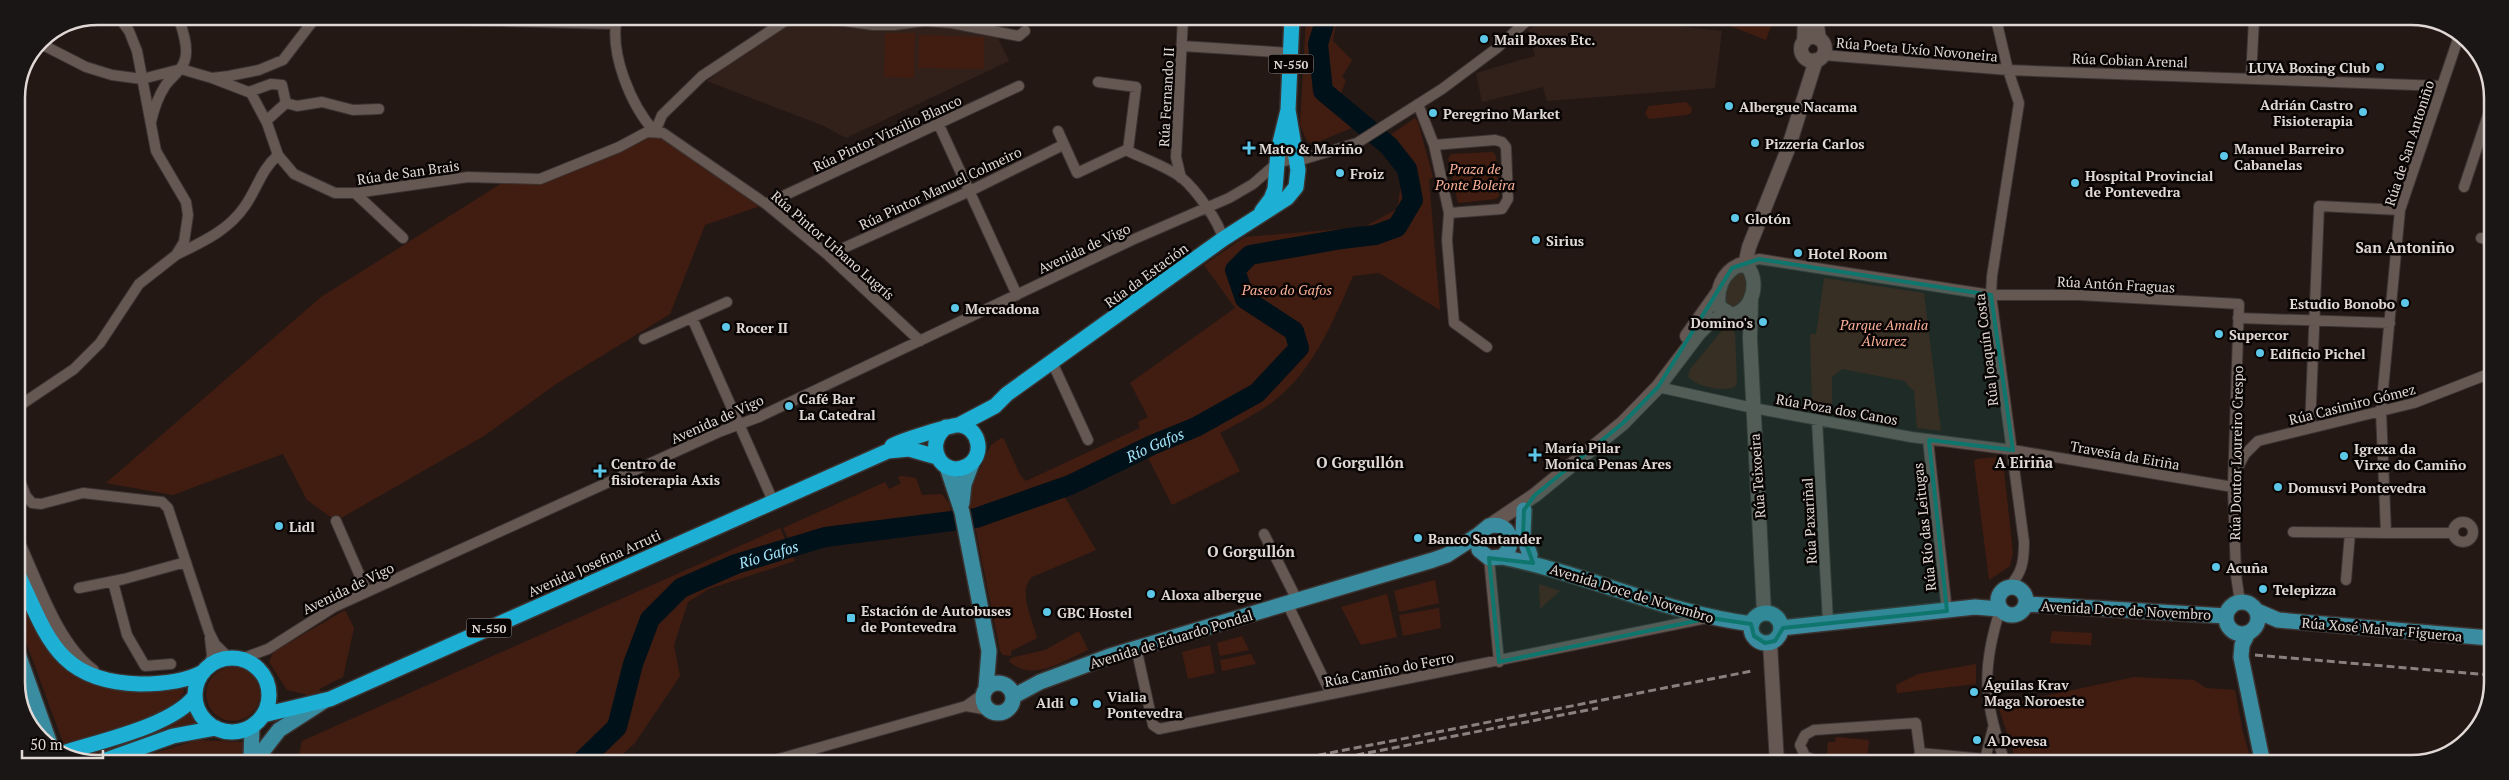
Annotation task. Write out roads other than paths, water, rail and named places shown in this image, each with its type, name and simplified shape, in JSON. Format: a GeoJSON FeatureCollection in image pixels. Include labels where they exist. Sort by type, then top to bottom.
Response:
{"type":"FeatureCollection","features":[{"type":"Feature","properties":{"kind":"highway","name":"N-550"},"geometry":{"type":"LineString","coordinates":[[1288,110],[1292,25]]}},
{"type":"Feature","properties":{"kind":"highway","name":"Rúa da Estación"},"geometry":{"type":"LineString","coordinates":[[978,446],[986,421],[995,406],[1007,394],[1224,233],[1259,214],[1291,193],[1298,178],[1300,155],[1288,110]]}},
{"type":"Feature","properties":{"kind":"highway"},"geometry":{"type":"LineString","coordinates":[[1259,214],[1271,199],[1274,189],[1277,163],[1288,110]]}},
{"type":"Feature","properties":{"kind":"highway","name":"Rúa da Estación"},"geometry":{"type":"LineString","coordinates":[[888,451],[894,444],[903,440],[924,436],[953,426],[995,406]]}},
{"type":"Feature","properties":{"kind":"highway"},"geometry":{"type":"LineString","coordinates":[[953,426],[972,432],[978,446],[978,452],[972,463],[960,468],[942,462],[935,444],[941,432],[953,426]]}},
{"type":"Feature","properties":{"kind":"highway","name":"Avenida Josefina Arruti"},"geometry":{"type":"LineString","coordinates":[[263,715],[324,701],[888,451],[909,449],[942,462]]}},
{"type":"Feature","properties":{"kind":"highway"},"geometry":{"type":"LineString","coordinates":[[25,588],[55,647],[82,672],[110,681],[140,684],[165,682],[188,679],[206,668],[235,658]]}},
{"type":"Feature","properties":{"kind":"highway","name":"N-550"},"geometry":{"type":"LineString","coordinates":[[235,658],[259,669],[268,687],[286,698],[305,704]]}},
{"type":"Feature","properties":{"kind":"highway"},"geometry":{"type":"LineString","coordinates":[[206,668],[198,679],[195,696],[201,715],[216,728]]}},
{"type":"Feature","properties":{"kind":"highway"},"geometry":{"type":"LineString","coordinates":[[120,755],[173,736],[216,728],[234,732],[252,726],[263,715],[268,706],[268,687]]}},
{"type":"Feature","properties":{"kind":"highway"},"geometry":{"type":"LineString","coordinates":[[72,750],[163,720],[179,712],[195,696]]}},
{"type":"Feature","properties":{"kind":"main road"},"geometry":{"type":"LineString","coordinates":[[1805,25],[1802,50],[1815,58]]}},
{"type":"Feature","properties":{"kind":"main road"},"geometry":{"type":"LineString","coordinates":[[1750,339],[1742,323],[1719,307],[1719,291],[1721,284],[1741,266],[1788,149],[1815,58],[1824,45],[1819,39],[1817,25]]}},
{"type":"Feature","properties":{"kind":"main road"},"geometry":{"type":"LineString","coordinates":[[1804,42],[1811,38],[1819,39]]}},
{"type":"Feature","properties":{"kind":"main road"},"geometry":{"type":"LineString","coordinates":[[1730,315],[1743,310],[1751,298],[1754,276],[1741,266]]}},
{"type":"Feature","properties":{"kind":"main road","name":"Avenida de Eduardo Pondal"},"geometry":{"type":"LineString","coordinates":[[1674,366],[1678,350],[1719,291]]}},
{"type":"Feature","properties":{"kind":"main road","name":"Rúa Teixoeira"},"geometry":{"type":"LineString","coordinates":[[1751,298],[1750,339],[1764,614]]}},
{"type":"Feature","properties":{"kind":"main road","name":"Avenida de Eduardo Pondal"},"geometry":{"type":"LineString","coordinates":[[1008,688],[1040,682],[1136,647],[1447,555],[1535,495],[1623,423],[1658,387],[1710,322],[1730,315]]}},
{"type":"Feature","properties":{"kind":"main road"},"geometry":{"type":"LineString","coordinates":[[942,462],[962,512],[989,651],[1008,688],[1012,706],[1006,712],[998,714],[989,710],[984,702],[989,651]]}},
{"type":"Feature","properties":{"kind":"main road"},"geometry":{"type":"LineString","coordinates":[[962,512],[964,484],[972,463]]}},
{"type":"Feature","properties":{"kind":"main road","name":"Avenida de Eduardo Pondal"},"geometry":{"type":"LineString","coordinates":[[1510,537],[1524,510],[1535,495]]}},
{"type":"Feature","properties":{"kind":"main road"},"geometry":{"type":"LineString","coordinates":[[1524,510],[1523,535],[1530,555]]}},
{"type":"Feature","properties":{"kind":"main road"},"geometry":{"type":"LineString","coordinates":[[1503,527],[1510,537],[1509,550],[1491,556],[1478,545],[1484,530],[1503,527]]}},
{"type":"Feature","properties":{"kind":"main road","name":"Avenida Doce de Novembro"},"geometry":{"type":"LineString","coordinates":[[1510,537],[1542,565]]}},
{"type":"Feature","properties":{"kind":"main road","name":"Avenida de Eduardo Pondal"},"geometry":{"type":"LineString","coordinates":[[1447,555],[1491,556]]}},
{"type":"Feature","properties":{"kind":"main road","name":"Avenida Doce de Novembro"},"geometry":{"type":"LineString","coordinates":[[1491,556],[1542,565],[1710,618],[1752,624]]}},
{"type":"Feature","properties":{"kind":"main road"},"geometry":{"type":"LineString","coordinates":[[25,558],[66,644],[81,663],[110,681]]}},
{"type":"Feature","properties":{"kind":"main road"},"geometry":{"type":"LineString","coordinates":[[1781,628],[1975,607],[2000,610],[2013,616],[2021,612],[2026,604],[2022,591],[2004,590],[1975,607]]}},
{"type":"Feature","properties":{"kind":"main road"},"geometry":{"type":"LineString","coordinates":[[2000,610],[1997,602],[2004,590]]}},
{"type":"Feature","properties":{"kind":"main road"},"geometry":{"type":"LineString","coordinates":[[2253,624],[2239,634],[2230,629],[2226,616],[2230,607],[2240,602],[2250,604],[2253,624],[2242,645],[2241,657],[2261,755]]}},
{"type":"Feature","properties":{"kind":"main road","name":"Avenida Doce de Novembro"},"geometry":{"type":"LineString","coordinates":[[2026,604],[2226,616]]}},
{"type":"Feature","properties":{"kind":"main road"},"geometry":{"type":"LineString","coordinates":[[1764,614],[1778,619],[1781,628],[1778,637],[1770,643],[1757,640],[1752,633],[1752,624],[1757,617],[1764,614]]}},
{"type":"Feature","properties":{"kind":"main road","name":"Rúa Xosé Malvar Figueroa"},"geometry":{"type":"LineString","coordinates":[[2253,624],[2273,619],[2484,637]]}},
{"type":"Feature","properties":{"kind":"main road"},"geometry":{"type":"LineString","coordinates":[[1770,643],[1776,755]]}},
{"type":"Feature","properties":{"kind":"main road"},"geometry":{"type":"LineString","coordinates":[[25,673],[46,733]]}},
{"type":"Feature","properties":{"kind":"main road"},"geometry":{"type":"LineString","coordinates":[[985,690],[995,683],[1008,688]]}},
{"type":"Feature","properties":{"kind":"main road"},"geometry":{"type":"LineString","coordinates":[[258,755],[280,730],[324,701]]}},
{"type":"Feature","properties":{"kind":"main road"},"geometry":{"type":"LineString","coordinates":[[252,726],[253,755]]}},
{"type":"Feature","properties":{"kind":"street"},"geometry":{"type":"LineString","coordinates":[[124,25],[137,51],[156,151],[186,202],[188,215],[184,242],[176,254]]}},
{"type":"Feature","properties":{"kind":"street"},"geometry":{"type":"LineString","coordinates":[[151,122],[156,102],[166,84],[181,69],[186,56],[186,42],[181,25]]}},
{"type":"Feature","properties":{"kind":"street"},"geometry":{"type":"LineString","coordinates":[[212,78],[259,70],[282,60],[309,25]]}},
{"type":"Feature","properties":{"kind":"street"},"geometry":{"type":"LineString","coordinates":[[616,25],[616,46],[630,96],[641,117],[655,132],[662,115],[702,76],[779,25]]}},
{"type":"Feature","properties":{"kind":"street"},"geometry":{"type":"LineString","coordinates":[[873,25],[894,25]]}},
{"type":"Feature","properties":{"kind":"street"},"geometry":{"type":"LineString","coordinates":[[966,25],[1019,36],[1025,31]]}},
{"type":"Feature","properties":{"kind":"street","name":"Rúa Fernando II"},"geometry":{"type":"LineString","coordinates":[[1181,178],[1176,157],[1183,25]]}},
{"type":"Feature","properties":{"kind":"street"},"geometry":{"type":"LineString","coordinates":[[1277,163],[1300,155],[1351,146],[1418,104],[1497,48],[1522,25]]}},
{"type":"Feature","properties":{"kind":"street","name":"Rúa Joaquín Costa"},"geometry":{"type":"LineString","coordinates":[[1997,25],[2008,70],[2019,103],[1992,276],[1991,295],[2024,542],[2024,564],[2021,573],[2004,590]]}},
{"type":"Feature","properties":{"kind":"street"},"geometry":{"type":"LineString","coordinates":[[2251,78],[2254,25]]}},
{"type":"Feature","properties":{"kind":"street","name":"Rúa de San Antoniño"},"geometry":{"type":"LineString","coordinates":[[2386,533],[2382,411],[2400,210],[2457,41]]}},
{"type":"Feature","properties":{"kind":"street"},"geometry":{"type":"LineString","coordinates":[[46,46],[86,67],[112,75],[142,79],[181,69],[249,92],[271,84],[282,85],[286,103]]}},
{"type":"Feature","properties":{"kind":"street"},"geometry":{"type":"LineString","coordinates":[[1182,46],[1291,53]]}},
{"type":"Feature","properties":{"kind":"street","name":"Rúa Poeta Uxío Novoneira"},"geometry":{"type":"LineString","coordinates":[[1815,58],[2008,70]]}},
{"type":"Feature","properties":{"kind":"street","name":"Rúa Cobian Arenal"},"geometry":{"type":"LineString","coordinates":[[2008,70],[2442,86]]}},
{"type":"Feature","properties":{"kind":"street"},"geometry":{"type":"LineString","coordinates":[[1098,82],[1136,87],[1128,150]]}},
{"type":"Feature","properties":{"kind":"street","name":"Rúa Pintor Virxilio Blanco"},"geometry":{"type":"LineString","coordinates":[[766,204],[939,125],[1019,86]]}},
{"type":"Feature","properties":{"kind":"street","name":"Rúa de San Brais"},"geometry":{"type":"LineString","coordinates":[[249,92],[252,93],[266,121],[278,155],[294,174],[335,193],[355,193],[468,178],[540,179],[619,147],[647,132],[655,132]]}},
{"type":"Feature","properties":{"kind":"street"},"geometry":{"type":"LineString","coordinates":[[286,103],[297,106],[322,102],[353,110],[379,109]]}},
{"type":"Feature","properties":{"kind":"street"},"geometry":{"type":"LineString","coordinates":[[266,121],[286,103]]}},
{"type":"Feature","properties":{"kind":"street"},"geometry":{"type":"LineString","coordinates":[[1418,104],[1434,145],[1449,214],[1447,240],[1454,323],[1486,347]]}},
{"type":"Feature","properties":{"kind":"street"},"geometry":{"type":"LineString","coordinates":[[939,125],[1017,295]]}},
{"type":"Feature","properties":{"kind":"street"},"geometry":{"type":"LineString","coordinates":[[2464,187],[2484,125]]}},
{"type":"Feature","properties":{"kind":"street"},"geometry":{"type":"LineString","coordinates":[[1058,131],[1077,173],[1128,150]]}},
{"type":"Feature","properties":{"kind":"street","name":"Rúa Pintor Urbano Lugrís"},"geometry":{"type":"LineString","coordinates":[[655,132],[663,132],[766,204],[828,255],[920,341]]}},
{"type":"Feature","properties":{"kind":"street"},"geometry":{"type":"LineString","coordinates":[[1434,145],[1496,140],[1502,142],[1506,147],[1508,199],[1506,205],[1502,209],[1449,214]]}},
{"type":"Feature","properties":{"kind":"street","name":"Rúa Pintor Manuel Colmeiro"},"geometry":{"type":"LineString","coordinates":[[828,255],[970,191],[1063,145]]}},
{"type":"Feature","properties":{"kind":"street"},"geometry":{"type":"LineString","coordinates":[[1128,150],[1181,178],[1207,208],[1224,233]]}},
{"type":"Feature","properties":{"kind":"street"},"geometry":{"type":"LineString","coordinates":[[25,400],[74,369],[100,343],[140,284],[176,254],[218,234],[244,207],[267,165],[278,155]]}},
{"type":"Feature","properties":{"kind":"street","name":"Avenida de Vigo"},"geometry":{"type":"LineString","coordinates":[[235,658],[268,649],[317,616],[367,592],[920,341],[1132,240],[1207,208],[1253,184],[1277,163]]}},
{"type":"Feature","properties":{"kind":"street"},"geometry":{"type":"LineString","coordinates":[[355,193],[403,238]]}},
{"type":"Feature","properties":{"kind":"street"},"geometry":{"type":"LineString","coordinates":[[2310,428],[2319,206],[2400,210]]}},
{"type":"Feature","properties":{"kind":"street"},"geometry":{"type":"LineString","coordinates":[[1755,230],[1753,241],[1757,251],[1766,260]]}},
{"type":"Feature","properties":{"kind":"street"},"geometry":{"type":"LineString","coordinates":[[1741,266],[1752,261],[1766,260]]}},
{"type":"Feature","properties":{"kind":"street","name":"Rúa Antón Fraguas"},"geometry":{"type":"LineString","coordinates":[[1766,260],[1991,295],[2080,294],[2239,304]]}},
{"type":"Feature","properties":{"kind":"street"},"geometry":{"type":"LineString","coordinates":[[644,339],[727,302]]}},
{"type":"Feature","properties":{"kind":"street","name":"Rúa Doutor Loureiro Crespo"},"geometry":{"type":"LineString","coordinates":[[2239,304],[2233,487],[2237,588],[2240,602]]}},
{"type":"Feature","properties":{"kind":"street"},"geometry":{"type":"LineString","coordinates":[[692,318],[773,501]]}},
{"type":"Feature","properties":{"kind":"street"},"geometry":{"type":"LineString","coordinates":[[2238,318],[2313,322],[2390,323]]}},
{"type":"Feature","properties":{"kind":"street"},"geometry":{"type":"LineString","coordinates":[[1052,362],[1088,440]]}},
{"type":"Feature","properties":{"kind":"street","name":"Rúa Casimiro Gómez"},"geometry":{"type":"LineString","coordinates":[[2234,475],[2244,454],[2258,441],[2382,411],[2438,395],[2484,376]]}},
{"type":"Feature","properties":{"kind":"street","name":"Rúa Poza dos Canos"},"geometry":{"type":"LineString","coordinates":[[1658,387],[1753,408],[1928,440],[2013,450]]}},
{"type":"Feature","properties":{"kind":"street","name":"Rúa Paxariñal"},"geometry":{"type":"LineString","coordinates":[[1817,420],[1828,622]]}},
{"type":"Feature","properties":{"kind":"street","name":"Rúa Río das Leitugas"},"geometry":{"type":"LineString","coordinates":[[1928,440],[1947,611]]}},
{"type":"Feature","properties":{"kind":"street","name":"Travesía da Eiriña"},"geometry":{"type":"LineString","coordinates":[[2013,450],[2233,487]]}},
{"type":"Feature","properties":{"kind":"street"},"geometry":{"type":"LineString","coordinates":[[25,494],[32,503],[41,504],[83,493],[162,502],[168,508],[209,632],[212,646],[206,668]]}},
{"type":"Feature","properties":{"kind":"street"},"geometry":{"type":"LineString","coordinates":[[336,521],[367,592]]}},
{"type":"Feature","properties":{"kind":"street"},"geometry":{"type":"LineString","coordinates":[[2293,532],[2453,533]]}},
{"type":"Feature","properties":{"kind":"street"},"geometry":{"type":"LineString","coordinates":[[2346,580],[2350,533]]}},
{"type":"Feature","properties":{"kind":"street"},"geometry":{"type":"LineString","coordinates":[[1264,534],[1331,694]]}},
{"type":"Feature","properties":{"kind":"street"},"geometry":{"type":"LineString","coordinates":[[1491,556],[1500,662]]}},
{"type":"Feature","properties":{"kind":"street"},"geometry":{"type":"LineString","coordinates":[[79,588],[113,582],[186,562]]}},
{"type":"Feature","properties":{"kind":"street"},"geometry":{"type":"LineString","coordinates":[[113,582],[127,635],[145,666],[171,664]]}},
{"type":"Feature","properties":{"kind":"street"},"geometry":{"type":"LineString","coordinates":[[1975,607],[1990,619],[1993,632]]}},
{"type":"Feature","properties":{"kind":"street"},"geometry":{"type":"LineString","coordinates":[[2000,610],[1993,632],[1986,687],[1993,727],[2003,755]]}},
{"type":"Feature","properties":{"kind":"street","name":"Rúa Camiño do Ferro"},"geometry":{"type":"LineString","coordinates":[[1136,647],[1154,725],[1158,729],[1500,662],[1710,618]]}},
{"type":"Feature","properties":{"kind":"street"},"geometry":{"type":"LineString","coordinates":[[209,632],[216,644],[235,658]]}},
{"type":"Feature","properties":{"kind":"street"},"geometry":{"type":"LineString","coordinates":[[793,755],[966,706],[985,690]]}},
{"type":"Feature","properties":{"kind":"street"},"geometry":{"type":"LineString","coordinates":[[966,706],[989,710]]}},
{"type":"Feature","properties":{"kind":"street"},"geometry":{"type":"LineString","coordinates":[[1805,755],[1800,745],[1805,735],[1814,730],[1916,723],[1918,755]]}},
{"type":"Feature","properties":{"kind":"street"},"geometry":{"type":"LineString","coordinates":[[1986,755],[1993,727]]}},
{"type":"Feature","properties":{"kind":"waterway","name":"Río Gafos"},"geometry":{"type":"LineString","coordinates":[[588,755],[617,727],[633,664],[650,619],[681,588],[736,564],[825,537],[976,518],[1070,485],[1152,445],[1196,427],[1257,393],[1299,348],[1294,331],[1245,299],[1235,270],[1250,255],[1375,235],[1397,227],[1413,200],[1407,169],[1389,146],[1323,91],[1318,44],[1324,25]]}},
{"type":"Feature","properties":{"kind":"railway"},"geometry":{"type":"LineString","coordinates":[[2255,655],[2484,674]]}},
{"type":"Feature","properties":{"kind":"railway"},"geometry":{"type":"LineString","coordinates":[[1319,755],[1752,671]]}},
{"type":"Feature","properties":{"kind":"railway"},"geometry":{"type":"LineString","coordinates":[[1357,755],[1598,708]]}},
{"type":"Feature","properties":{"kind":"place","name":"Mail Boxes Etc."},"geometry":{"type":"Point","coordinates":[1484,39]}},
{"type":"Feature","properties":{"kind":"place","name":"LUVA Boxing Club"},"geometry":{"type":"Point","coordinates":[2380,67]}},
{"type":"Feature","properties":{"kind":"place","name":"Albergue Nacama"},"geometry":{"type":"Point","coordinates":[1729,106]}},
{"type":"Feature","properties":{"kind":"place","name":"Adrián Castro Fisioterapia"},"geometry":{"type":"Point","coordinates":[2363,112]}},
{"type":"Feature","properties":{"kind":"place","name":"Peregrino Market"},"geometry":{"type":"Point","coordinates":[1433,113]}},
{"type":"Feature","properties":{"kind":"place","name":"Pizzería Carlos"},"geometry":{"type":"Point","coordinates":[1755,143]}},
{"type":"Feature","properties":{"kind":"place","name":"Mato & Mariño"},"geometry":{"type":"Point","coordinates":[1249,148]}},
{"type":"Feature","properties":{"kind":"place","name":"Manuel Barreiro Cabanelas"},"geometry":{"type":"Point","coordinates":[2224,156]}},
{"type":"Feature","properties":{"kind":"place","name":"Froiz"},"geometry":{"type":"Point","coordinates":[1340,173]}},
{"type":"Feature","properties":{"kind":"place","name":"Hospital Provincial de Pontevedra"},"geometry":{"type":"Point","coordinates":[2075,183]}},
{"type":"Feature","properties":{"kind":"place","name":"Glotón"},"geometry":{"type":"Point","coordinates":[1735,218]}},
{"type":"Feature","properties":{"kind":"place","name":"Sirius"},"geometry":{"type":"Point","coordinates":[1536,240]}},
{"type":"Feature","properties":{"kind":"place","name":"Hotel Room"},"geometry":{"type":"Point","coordinates":[1798,253]}},
{"type":"Feature","properties":{"kind":"place","name":"Estudio Bonobo"},"geometry":{"type":"Point","coordinates":[2405,303]}},
{"type":"Feature","properties":{"kind":"place","name":"Mercadona"},"geometry":{"type":"Point","coordinates":[955,308]}},
{"type":"Feature","properties":{"kind":"place","name":"Domino's"},"geometry":{"type":"Point","coordinates":[1763,322]}},
{"type":"Feature","properties":{"kind":"place","name":"Rocer II"},"geometry":{"type":"Point","coordinates":[726,327]}},
{"type":"Feature","properties":{"kind":"place","name":"Supercor"},"geometry":{"type":"Point","coordinates":[2219,334]}},
{"type":"Feature","properties":{"kind":"place","name":"Edificio Pichel"},"geometry":{"type":"Point","coordinates":[2260,353]}},
{"type":"Feature","properties":{"kind":"place","name":"Café Bar La Catedral"},"geometry":{"type":"Point","coordinates":[789,406]}},
{"type":"Feature","properties":{"kind":"place","name":"María Pilar Monica Penas Ares"},"geometry":{"type":"Point","coordinates":[1535,455]}},
{"type":"Feature","properties":{"kind":"place","name":"Igrexa da Virxe do Camiño"},"geometry":{"type":"Point","coordinates":[2344,456]}},
{"type":"Feature","properties":{"kind":"place","name":"Centro de fisioterapia Axis"},"geometry":{"type":"Point","coordinates":[600,471]}},
{"type":"Feature","properties":{"kind":"place","name":"Domusvi Pontevedra"},"geometry":{"type":"Point","coordinates":[2278,487]}},
{"type":"Feature","properties":{"kind":"place","name":"Lidl"},"geometry":{"type":"Point","coordinates":[279,526]}},
{"type":"Feature","properties":{"kind":"place","name":"Banco Santander"},"geometry":{"type":"Point","coordinates":[1418,538]}},
{"type":"Feature","properties":{"kind":"place","name":"Acuña"},"geometry":{"type":"Point","coordinates":[2216,567]}},
{"type":"Feature","properties":{"kind":"place","name":"Telepizza"},"geometry":{"type":"Point","coordinates":[2263,589]}},
{"type":"Feature","properties":{"kind":"place","name":"Aloxa albergue"},"geometry":{"type":"Point","coordinates":[1151,594]}},
{"type":"Feature","properties":{"kind":"place","name":"GBC Hostel"},"geometry":{"type":"Point","coordinates":[1047,612]}},
{"type":"Feature","properties":{"kind":"place","name":"Estación de Autobuses de Pontevedra"},"geometry":{"type":"Point","coordinates":[851,618]}},
{"type":"Feature","properties":{"kind":"place","name":"Águilas Krav Maga Noroeste"},"geometry":{"type":"Point","coordinates":[1974,692]}},
{"type":"Feature","properties":{"kind":"place","name":"Aldi"},"geometry":{"type":"Point","coordinates":[1074,702]}},
{"type":"Feature","properties":{"kind":"place","name":"Vialia Pontevedra"},"geometry":{"type":"Point","coordinates":[1097,704]}},
{"type":"Feature","properties":{"kind":"place","name":"A Devesa"},"geometry":{"type":"Point","coordinates":[1977,740]}},
{"type":"Feature","properties":{"kind":"district","name":"San Antoniño"},"geometry":{"type":"Point","coordinates":[2405,247]}},
{"type":"Feature","properties":{"kind":"district","name":"O Gorgullón"},"geometry":{"type":"Point","coordinates":[1360,462]}},
{"type":"Feature","properties":{"kind":"district","name":"A Eiriña"},"geometry":{"type":"Point","coordinates":[2024,462]}},
{"type":"Feature","properties":{"kind":"district","name":"O Gorgullón"},"geometry":{"type":"Point","coordinates":[1251,551]}},
{"type":"Feature","properties":{"kind":"park label","name":"Praza de Ponte Boleira"},"geometry":{"type":"Point","coordinates":[1475,176]}},
{"type":"Feature","properties":{"kind":"park label","name":"Paseo do Gafos"},"geometry":{"type":"Point","coordinates":[1287,289]}},
{"type":"Feature","properties":{"kind":"park label","name":"Parque Amalia Álvarez"},"geometry":{"type":"Point","coordinates":[1884,332]}}]}
